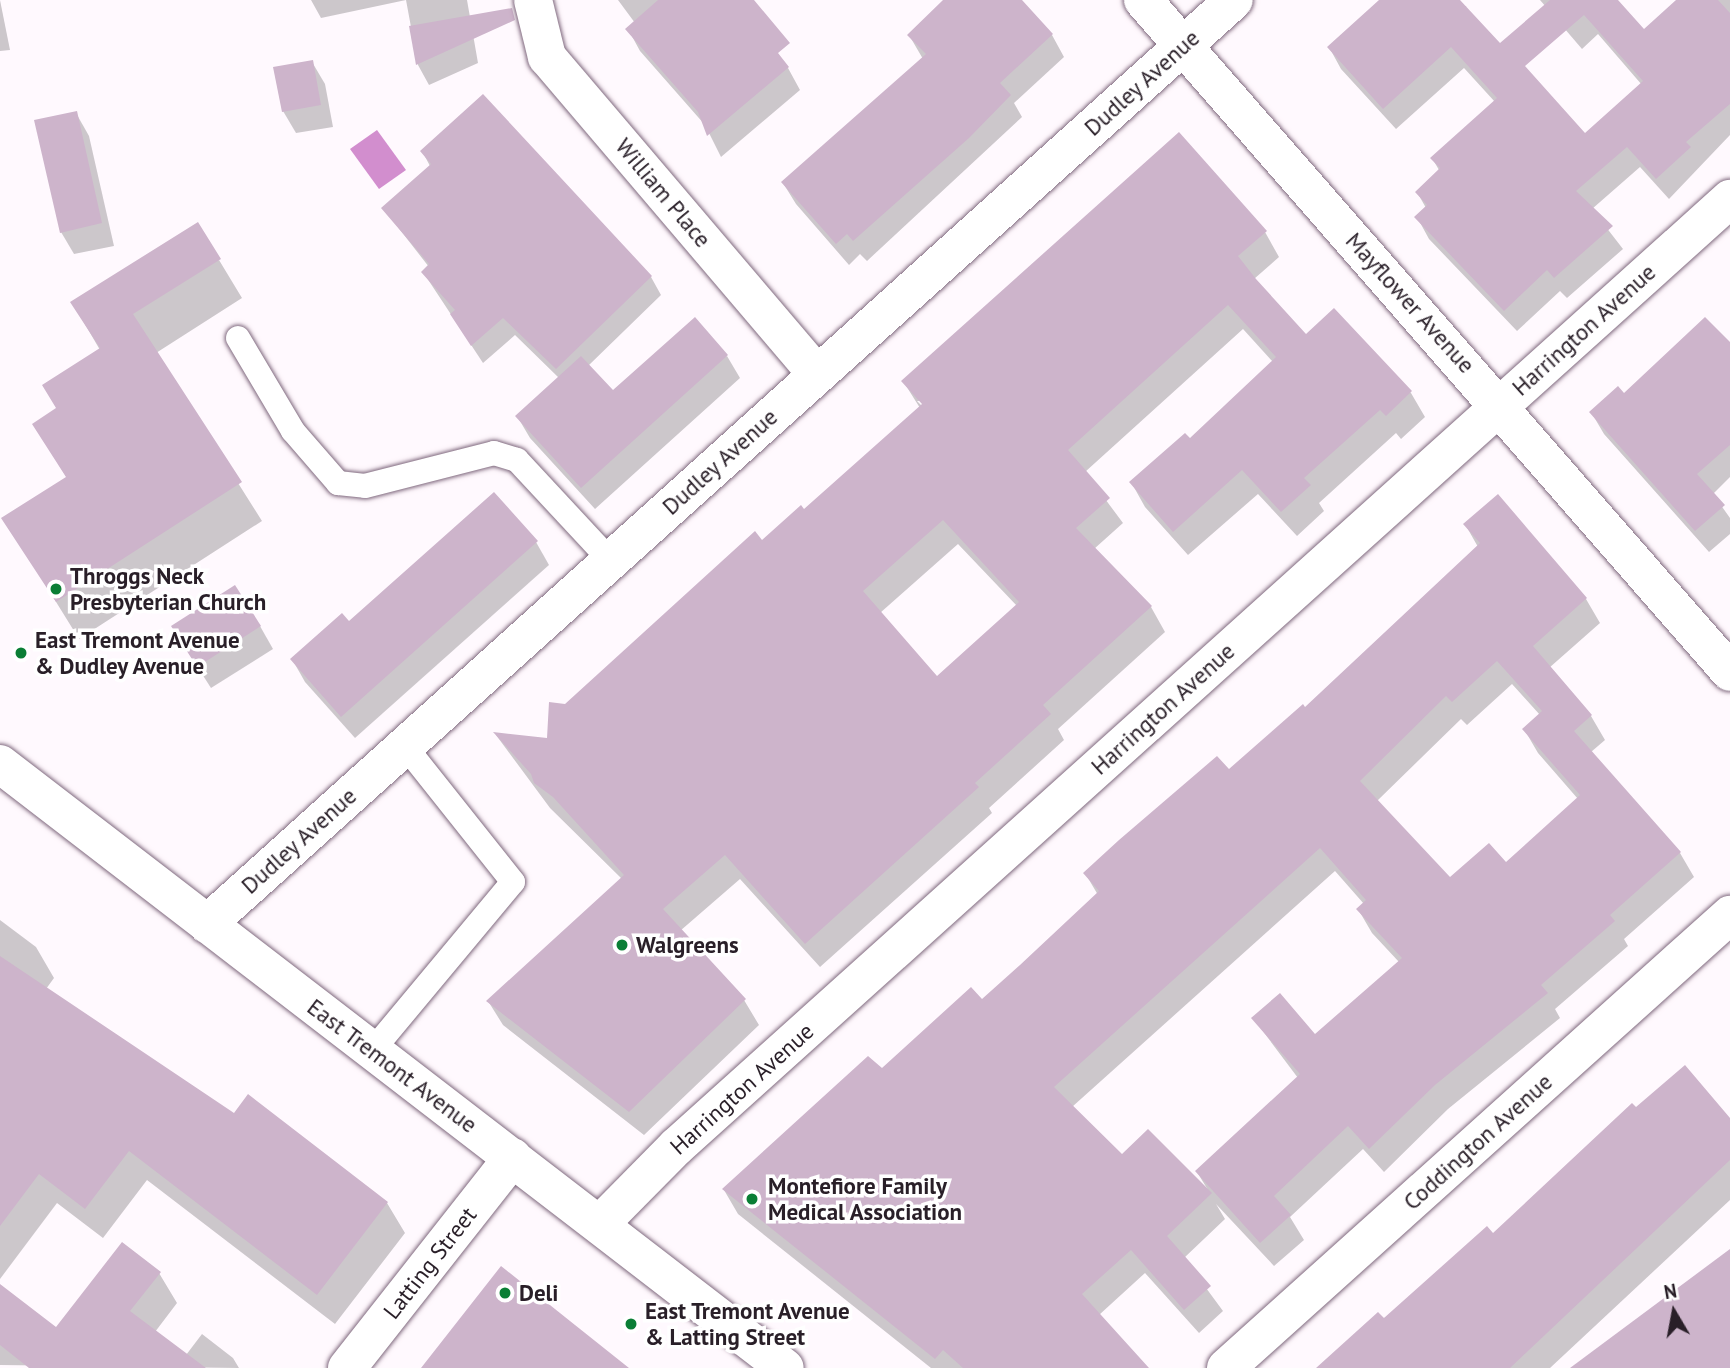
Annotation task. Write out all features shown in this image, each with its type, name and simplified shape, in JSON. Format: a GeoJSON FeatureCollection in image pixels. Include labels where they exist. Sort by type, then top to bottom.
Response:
{"type":"FeatureCollection","features":[{"type":"Feature","properties":{"kind":"street","name":"William Place"},"geometry":{"type":"LineString","coordinates":[[533,0],[547,57],[817,374]]}},
{"type":"Feature","properties":{"kind":"street","name":"Mayflower Avenue"},"geometry":{"type":"LineString","coordinates":[[1143,0],[1501,405],[1730,672]]}},
{"type":"Feature","properties":{"kind":"street","name":"Dudley Avenue"},"geometry":{"type":"LineString","coordinates":[[207,924],[1234,0]]}},
{"type":"Feature","properties":{"kind":"street","name":"Harrington Avenue"},"geometry":{"type":"LineString","coordinates":[[600,1224],[676,1147],[1730,199]]}},
{"type":"Feature","properties":{"kind":"street","name":"East Tremont Avenue"},"geometry":{"type":"LineString","coordinates":[[0,764],[785,1368]]}},
{"type":"Feature","properties":{"kind":"street","name":"Coddington Avenue"},"geometry":{"type":"LineString","coordinates":[[1226,1368],[1730,915]]}},
{"type":"Feature","properties":{"kind":"street","name":"Latting Street"},"geometry":{"type":"LineString","coordinates":[[347,1368],[513,1157]]}},
{"type":"Feature","properties":{"kind":"lane"},"geometry":{"type":"LineString","coordinates":[[238,338],[293,431],[338,483],[365,486],[494,453],[517,460],[610,560]]}},
{"type":"Feature","properties":{"kind":"lane"},"geometry":{"type":"LineString","coordinates":[[372,1051],[513,882],[405,746]]}},
{"type":"Feature","properties":{"kind":"shaded area"},"geometry":{"type":"Polygon","coordinates":[[[377,130],[406,170],[379,189],[350,149],[377,130]]]}},
{"type":"Feature","properties":{"kind":"building"},"geometry":{"type":"Polygon","coordinates":[[[658,0],[754,0],[790,43],[778,53],[789,67],[707,136],[698,112],[625,29],[658,0]]]}},
{"type":"Feature","properties":{"kind":"building"},"geometry":{"type":"Polygon","coordinates":[[[943,0],[1022,0],[1053,34],[1000,83],[1011,95],[969,138],[853,241],[847,234],[836,244],[781,182],[926,54],[907,35],[943,0]]]}},
{"type":"Feature","properties":{"kind":"building"},"geometry":{"type":"Polygon","coordinates":[[[1379,0],[1460,0],[1500,43],[1550,0],[1618,0],[1644,29],[1676,0],[1718,0],[1730,13],[1730,104],[1686,142],[1691,147],[1656,179],[1627,147],[1576,191],[1613,226],[1554,278],[1547,270],[1504,311],[1414,217],[1427,205],[1415,192],[1440,168],[1430,158],[1497,98],[1451,47],[1383,109],[1327,47],[1379,0]],[[1584,15],[1525,66],[1585,133],[1643,81],[1584,15]]]}},
{"type":"Feature","properties":{"kind":"building"},"geometry":{"type":"Polygon","coordinates":[[[512,8],[515,20],[416,65],[409,26],[512,8]]]}},
{"type":"Feature","properties":{"kind":"building"},"geometry":{"type":"Polygon","coordinates":[[[313,60],[321,105],[282,112],[273,67],[313,60]]]}},
{"type":"Feature","properties":{"kind":"building"},"geometry":{"type":"Polygon","coordinates":[[[483,94],[652,276],[556,369],[503,318],[471,346],[450,314],[455,310],[421,272],[429,264],[381,208],[431,164],[420,151],[483,94]]]}},
{"type":"Feature","properties":{"kind":"building"},"geometry":{"type":"Polygon","coordinates":[[[77,111],[102,223],[60,233],[34,120],[77,111]]]}},
{"type":"Feature","properties":{"kind":"building"},"geometry":{"type":"Polygon","coordinates":[[[1179,132],[1267,231],[1238,256],[1256,279],[1306,334],[1334,308],[1412,391],[1386,416],[1380,410],[1304,478],[1311,485],[1281,512],[1242,470],[1173,532],[1129,482],[1185,433],[1190,438],[1276,357],[1228,305],[1068,450],[1110,498],[1076,528],[1152,606],[1043,705],[1051,714],[975,783],[979,787],[805,944],[725,855],[663,909],[746,999],[629,1112],[486,1001],[624,875],[553,797],[534,783],[531,774],[493,732],[547,738],[549,702],[565,704],[755,531],[762,540],[801,505],[804,509],[922,404],[901,381],[1179,132]],[[943,520],[863,591],[937,676],[1019,602],[943,520]]]}},
{"type":"Feature","properties":{"kind":"building"},"geometry":{"type":"Polygon","coordinates":[[[198,222],[221,259],[133,314],[242,482],[56,602],[1,518],[66,477],[32,424],[56,408],[42,385],[100,348],[70,302],[198,222]]]}},
{"type":"Feature","properties":{"kind":"building"},"geometry":{"type":"Polygon","coordinates":[[[695,317],[728,355],[581,488],[515,416],[581,356],[613,390],[695,317]]]}},
{"type":"Feature","properties":{"kind":"building"},"geometry":{"type":"Polygon","coordinates":[[[1705,317],[1730,342],[1730,445],[1697,474],[1725,505],[1695,531],[1589,412],[1618,386],[1624,393],[1705,317]]]}},
{"type":"Feature","properties":{"kind":"building"},"geometry":{"type":"Polygon","coordinates":[[[494,492],[538,541],[341,717],[290,659],[342,613],[349,621],[494,492]]]}},
{"type":"Feature","properties":{"kind":"building"},"geometry":{"type":"Polygon","coordinates":[[[1498,494],[1587,598],[1533,646],[1592,715],[1574,731],[1681,852],[1610,915],[1615,921],[1541,985],[1548,993],[1435,1085],[1369,1149],[1348,1126],[1274,1196],[1291,1215],[1260,1243],[1195,1171],[1300,1074],[1251,1018],[1280,993],[1315,1034],[1402,958],[1356,909],[1366,900],[1320,848],[1054,1087],[1122,1154],[1148,1129],[1212,1193],[1167,1236],[1211,1286],[1184,1310],[1131,1250],[1082,1294],[1149,1368],[963,1368],[943,1350],[935,1359],[722,1189],[868,1056],[882,1068],[971,987],[982,999],[1020,965],[1099,891],[1083,873],[1217,756],[1229,769],[1303,704],[1305,707],[1480,543],[1463,524],[1498,494]],[[1497,661],[1452,702],[1446,696],[1360,781],[1450,877],[1489,843],[1506,862],[1580,795],[1522,729],[1542,711],[1497,661]]]}},
{"type":"Feature","properties":{"kind":"building"},"geometry":{"type":"Polygon","coordinates":[[[235,585],[261,626],[197,667],[171,626],[235,585]]]}},
{"type":"Feature","properties":{"kind":"building"},"geometry":{"type":"Polygon","coordinates":[[[0,956],[234,1113],[248,1094],[388,1202],[317,1295],[129,1151],[85,1209],[39,1174],[0,1226],[0,956]]]}},
{"type":"Feature","properties":{"kind":"building"},"geometry":{"type":"Polygon","coordinates":[[[1685,1065],[1730,1118],[1730,1160],[1510,1368],[1316,1368],[1378,1312],[1384,1318],[1487,1226],[1493,1233],[1632,1103],[1636,1107],[1685,1065]]]}},
{"type":"Feature","properties":{"kind":"building"},"geometry":{"type":"Polygon","coordinates":[[[122,1242],[161,1272],[130,1311],[206,1368],[29,1368],[0,1345],[0,1284],[56,1327],[122,1242]]]}},
{"type":"Feature","properties":{"kind":"building"},"geometry":{"type":"Polygon","coordinates":[[[1730,1249],[1730,1368],[1570,1368],[1730,1249]]]}},
{"type":"Feature","properties":{"kind":"building"},"geometry":{"type":"Polygon","coordinates":[[[501,1266],[575,1325],[629,1368],[421,1368],[501,1266]]]}},
{"type":"Feature","properties":{"kind":"place","name":"Throggs Neck Presbyterian Church"},"geometry":{"type":"Point","coordinates":[56,589]}},
{"type":"Feature","properties":{"kind":"place","name":"East Tremont Avenue & Dudley Avenue"},"geometry":{"type":"Point","coordinates":[21,653]}},
{"type":"Feature","properties":{"kind":"place","name":"Walgreens"},"geometry":{"type":"Point","coordinates":[622,945]}},
{"type":"Feature","properties":{"kind":"place","name":"Montefiore Family Medical Association"},"geometry":{"type":"Point","coordinates":[752,1199]}},
{"type":"Feature","properties":{"kind":"place","name":"Deli"},"geometry":{"type":"Point","coordinates":[505,1293]}},
{"type":"Feature","properties":{"kind":"place","name":"East Tremont Avenue & Latting Street"},"geometry":{"type":"Point","coordinates":[631,1324]}}]}
